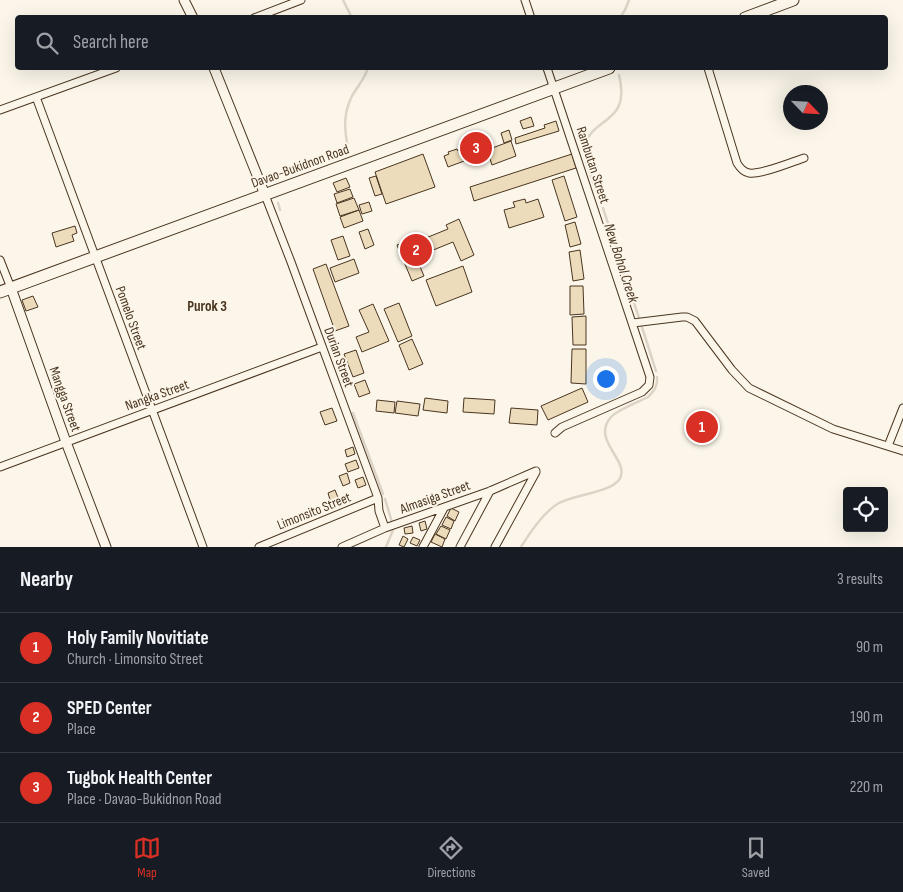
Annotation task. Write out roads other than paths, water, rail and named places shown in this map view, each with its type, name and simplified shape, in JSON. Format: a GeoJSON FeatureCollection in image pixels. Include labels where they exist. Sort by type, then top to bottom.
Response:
{"type":"FeatureCollection","features":[{"type":"Feature","properties":{"kind":"highway"},"geometry":{"type":"LineString","coordinates":[[753,15],[793,0]]}},
{"type":"Feature","properties":{"kind":"highway","name":"Davao-Bukidnon Road"},"geometry":{"type":"LineString","coordinates":[[6,290],[604,70]]}},
{"type":"Feature","properties":{"kind":"street"},"geometry":{"type":"LineString","coordinates":[[184,0],[192,15]]}},
{"type":"Feature","properties":{"kind":"street"},"geometry":{"type":"LineString","coordinates":[[262,15],[301,0]]}},
{"type":"Feature","properties":{"kind":"street"},"geometry":{"type":"LineString","coordinates":[[525,0],[530,15]]}},
{"type":"Feature","properties":{"kind":"street"},"geometry":{"type":"LineString","coordinates":[[0,110],[110,70]]}},
{"type":"Feature","properties":{"kind":"street"},"geometry":{"type":"LineString","coordinates":[[215,70],[265,196]]}},
{"type":"Feature","properties":{"kind":"street","name":"Rambutan Street"},"geometry":{"type":"LineString","coordinates":[[548,70],[650,377],[648,385],[642,392],[562,427],[555,433]]}},
{"type":"Feature","properties":{"kind":"street"},"geometry":{"type":"LineString","coordinates":[[709,70],[737,163],[743,171],[752,173],[762,172],[804,158]]}},
{"type":"Feature","properties":{"kind":"street","name":"Pomelo Street"},"geometry":{"type":"LineString","coordinates":[[36,97],[203,547]]}},
{"type":"Feature","properties":{"kind":"street","name":"Durian Street"},"geometry":{"type":"LineString","coordinates":[[265,196],[378,498],[378,511],[385,528]]}},
{"type":"Feature","properties":{"kind":"street","name":"Mangga Street"},"geometry":{"type":"LineString","coordinates":[[0,260],[6,290],[106,547]]}},
{"type":"Feature","properties":{"kind":"street"},"geometry":{"type":"LineString","coordinates":[[633,323],[682,317],[691,318],[740,380],[759,394],[801,412],[833,429],[903,450]]}},
{"type":"Feature","properties":{"kind":"street","name":"Nangka Street"},"geometry":{"type":"LineString","coordinates":[[0,467],[322,346]]}},
{"type":"Feature","properties":{"kind":"street"},"geometry":{"type":"LineString","coordinates":[[888,446],[903,408]]}},
{"type":"Feature","properties":{"kind":"street","name":"Almasiga Street"},"geometry":{"type":"LineString","coordinates":[[343,547],[385,528],[490,491],[536,472],[496,547]]}},
{"type":"Feature","properties":{"kind":"street"},"geometry":{"type":"LineString","coordinates":[[460,547],[490,491]]}},
{"type":"Feature","properties":{"kind":"street","name":"Limonsito Street"},"geometry":{"type":"LineString","coordinates":[[259,547],[378,498]]}},
{"type":"Feature","properties":{"kind":"street"},"geometry":{"type":"LineString","coordinates":[[423,547],[444,508]]}},
{"type":"Feature","properties":{"kind":"waterway"},"geometry":{"type":"LineString","coordinates":[[343,0],[350,15]]}},
{"type":"Feature","properties":{"kind":"waterway","name":"New Bohol Creek"},"geometry":{"type":"LineString","coordinates":[[622,15],[629,0]]}},
{"type":"Feature","properties":{"kind":"waterway"},"geometry":{"type":"LineString","coordinates":[[347,143],[345,125],[347,108],[367,70]]}},
{"type":"Feature","properties":{"kind":"waterway","name":"New Bohol Creek"},"geometry":{"type":"LineString","coordinates":[[601,202],[588,169],[585,150],[588,139],[593,131],[614,113],[619,104],[621,92],[619,75]]}},
{"type":"Feature","properties":{"kind":"waterway"},"geometry":{"type":"LineString","coordinates":[[278,203],[280,210]]}},
{"type":"Feature","properties":{"kind":"waterway","name":"New Bohol Creek"},"geometry":{"type":"LineString","coordinates":[[603,208],[639,318]]}},
{"type":"Feature","properties":{"kind":"waterway","name":"New Bohol Creek"},"geometry":{"type":"LineString","coordinates":[[641,324],[656,371]]}},
{"type":"Feature","properties":{"kind":"waterway","name":"New Bohol Creek"},"geometry":{"type":"LineString","coordinates":[[521,547],[543,517],[559,503],[608,488],[619,480],[622,473],[605,434],[606,426],[614,414],[648,397],[655,388],[657,377]]}},
{"type":"Feature","properties":{"kind":"waterway"},"geometry":{"type":"LineString","coordinates":[[353,413],[383,494]]}},
{"type":"Feature","properties":{"kind":"waterway"},"geometry":{"type":"LineString","coordinates":[[385,499],[392,522]]}},
{"type":"Feature","properties":{"kind":"waterway"},"geometry":{"type":"LineString","coordinates":[[386,547],[393,530]]}},
{"type":"Feature","properties":{"kind":"place","name":"Tugbok Health Center"},"geometry":{"type":"Point","coordinates":[476,148]}},
{"type":"Feature","properties":{"kind":"place","name":"SPED Center"},"geometry":{"type":"Point","coordinates":[416,250]}},
{"type":"Feature","properties":{"kind":"place","name":"Holy Family Novitiate"},"geometry":{"type":"Point","coordinates":[702,427]}},
{"type":"Feature","properties":{"kind":"district","name":"Purok 3"},"geometry":{"type":"Point","coordinates":[207,306]}}]}
